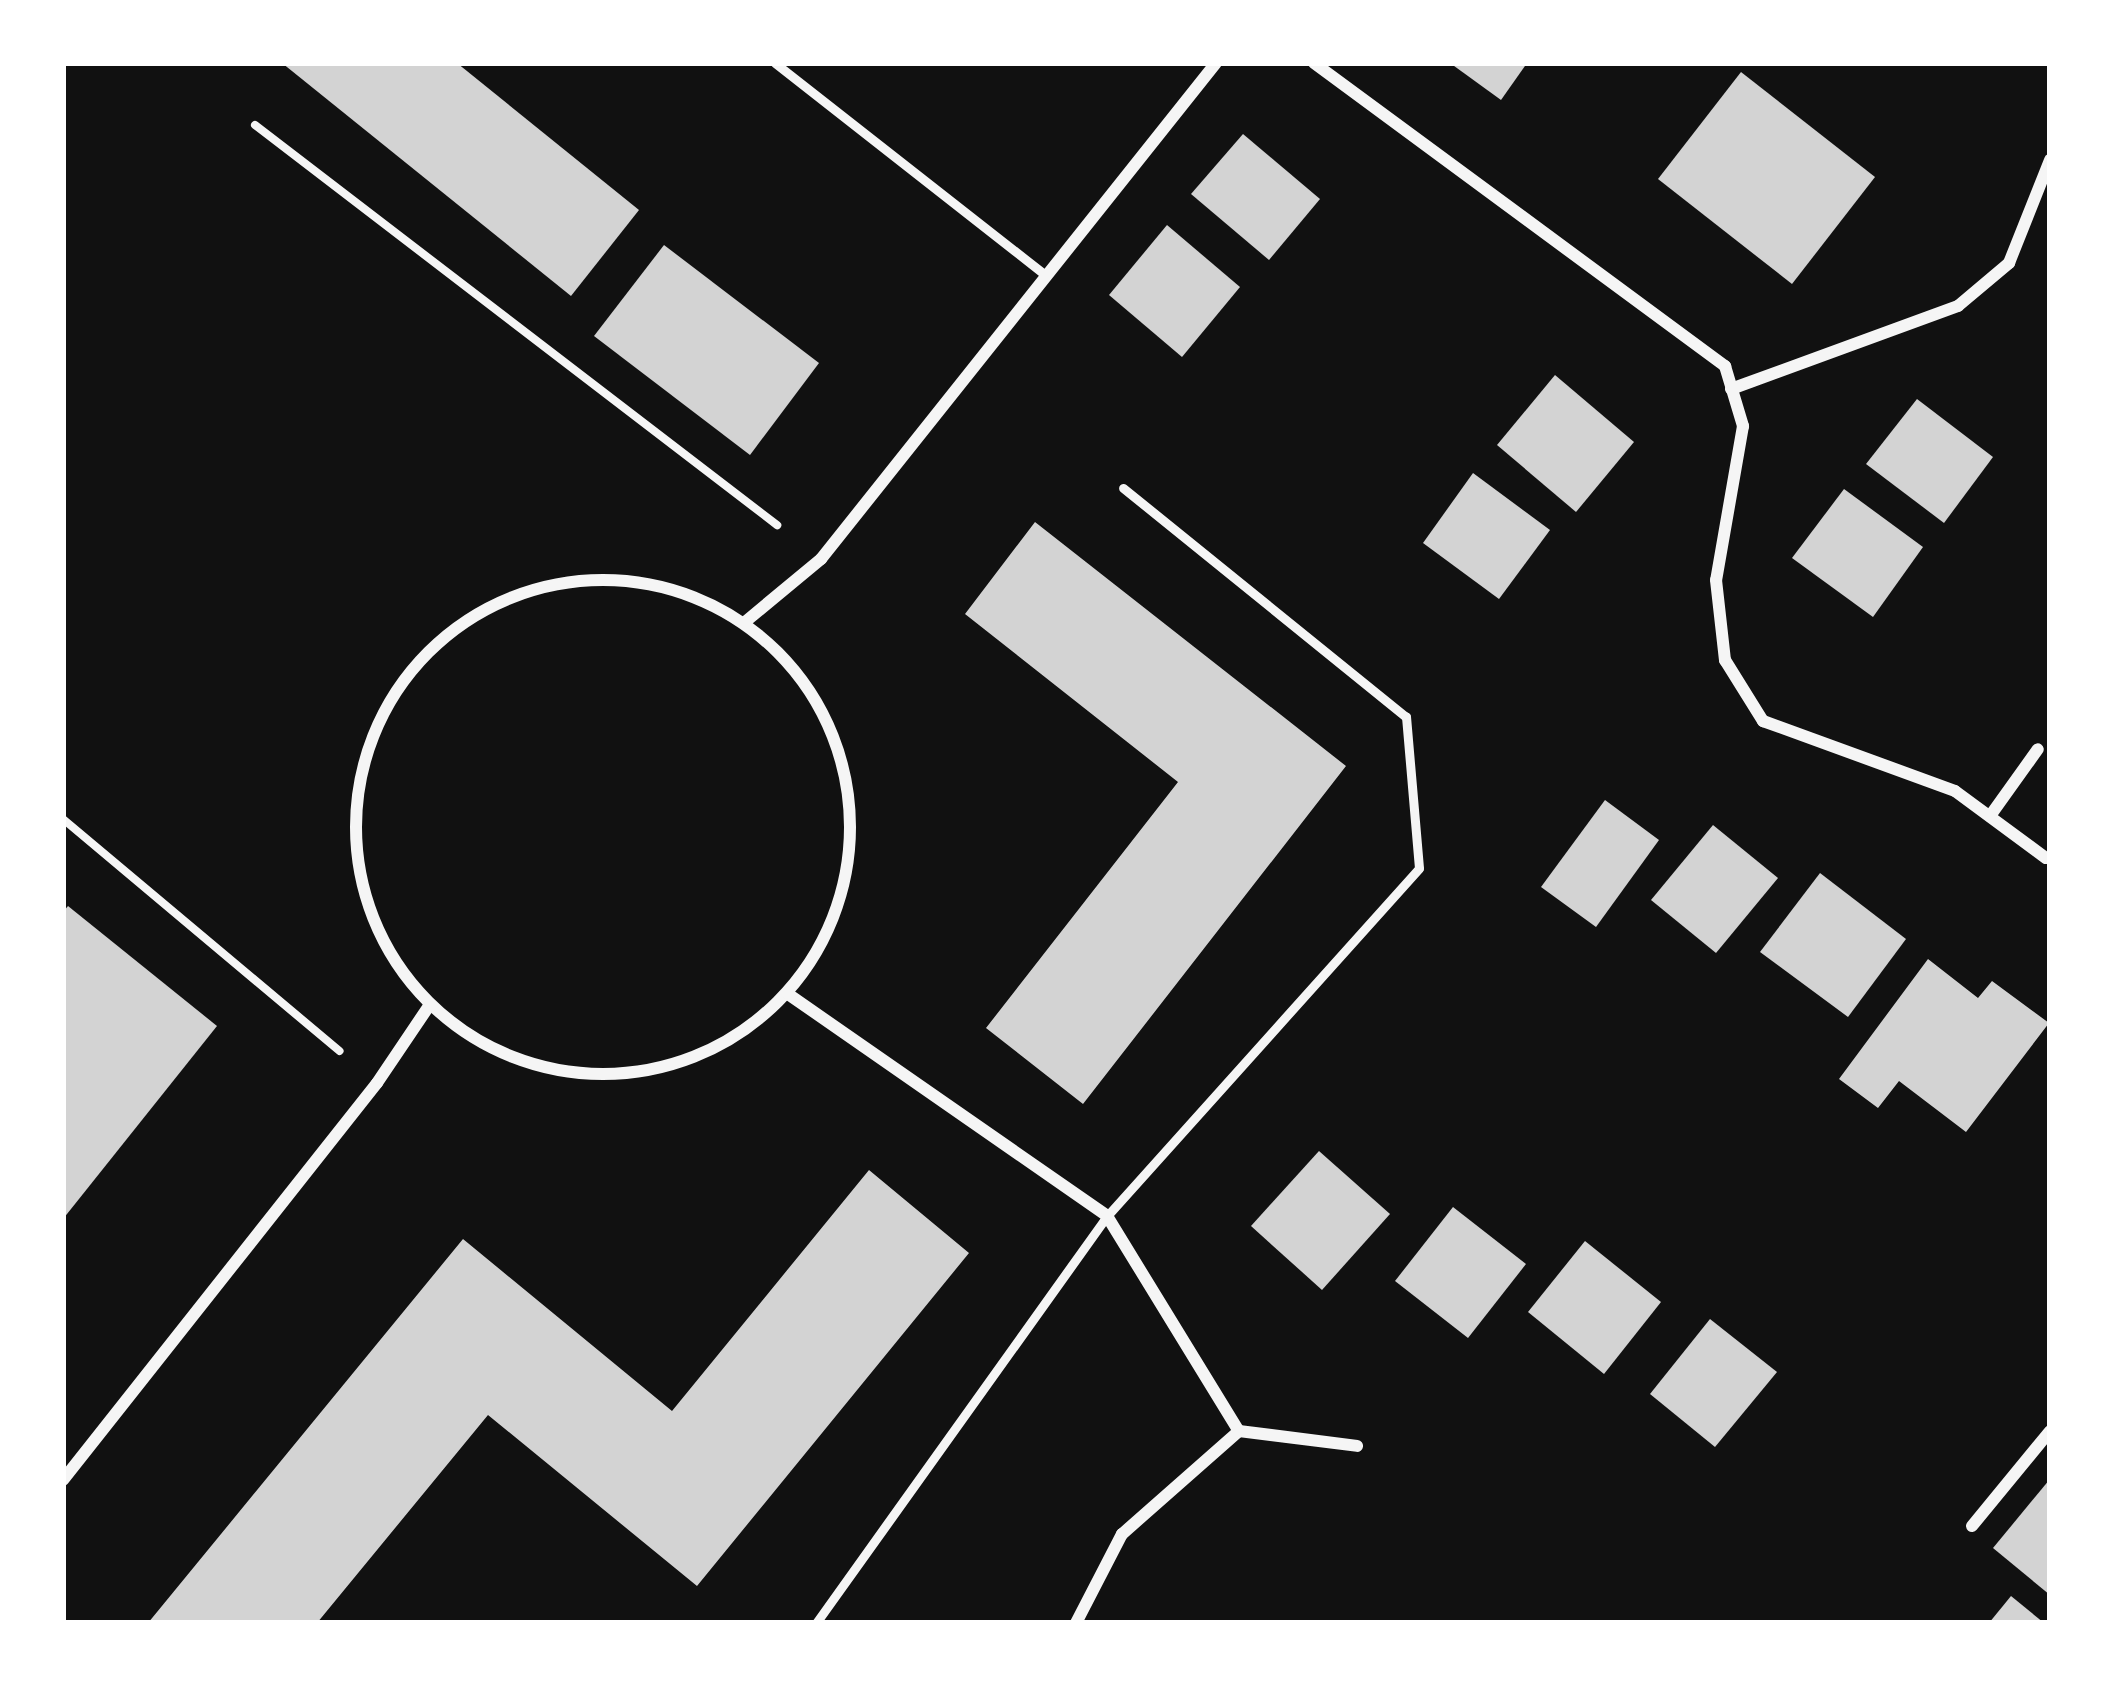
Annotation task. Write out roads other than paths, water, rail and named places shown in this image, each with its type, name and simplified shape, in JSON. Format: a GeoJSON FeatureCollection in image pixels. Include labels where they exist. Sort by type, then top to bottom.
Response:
{"type":"FeatureCollection","features":[{"type":"Feature","properties":{"kind":"street"},"geometry":{"type":"LineString","coordinates":[[745,622],[821,559],[1216,63]]}},
{"type":"Feature","properties":{"kind":"street"},"geometry":{"type":"LineString","coordinates":[[1315,63],[1725,366],[1743,426],[1716,580],[1724,660],[1762,721],[1955,791],[2047,858]]}},
{"type":"Feature","properties":{"kind":"street"},"geometry":{"type":"LineString","coordinates":[[1731,389],[1958,306],[2008,262],[2050,160]]}},
{"type":"Feature","properties":{"kind":"street"},"geometry":{"type":"LineString","coordinates":[[589,578],[670,587],[745,622],[805,681],[842,756],[851,840],[832,922],[788,994],[725,1044],[651,1072],[571,1075],[495,1052],[429,1006],[380,940],[356,862],[358,780],[388,703],[439,639],[509,596],[589,578]]}},
{"type":"Feature","properties":{"kind":"street"},"geometry":{"type":"LineString","coordinates":[[1990,817],[2038,748]]}},
{"type":"Feature","properties":{"kind":"street"},"geometry":{"type":"LineString","coordinates":[[788,994],[1107,1216],[1239,1431]]}},
{"type":"Feature","properties":{"kind":"street"},"geometry":{"type":"LineString","coordinates":[[63,1480],[377,1083],[429,1006]]}},
{"type":"Feature","properties":{"kind":"street"},"geometry":{"type":"LineString","coordinates":[[1076,1623],[1122,1534],[1239,1431],[1357,1446]]}},
{"type":"Feature","properties":{"kind":"street"},"geometry":{"type":"LineString","coordinates":[[1972,1526],[2050,1431]]}},
{"type":"Feature","properties":{"kind":"lane"},"geometry":{"type":"LineString","coordinates":[[775,63],[1047,276]]}},
{"type":"Feature","properties":{"kind":"lane"},"geometry":{"type":"LineString","coordinates":[[816,1623],[1107,1216],[1419,868],[1406,717],[1123,488]]}}]}
